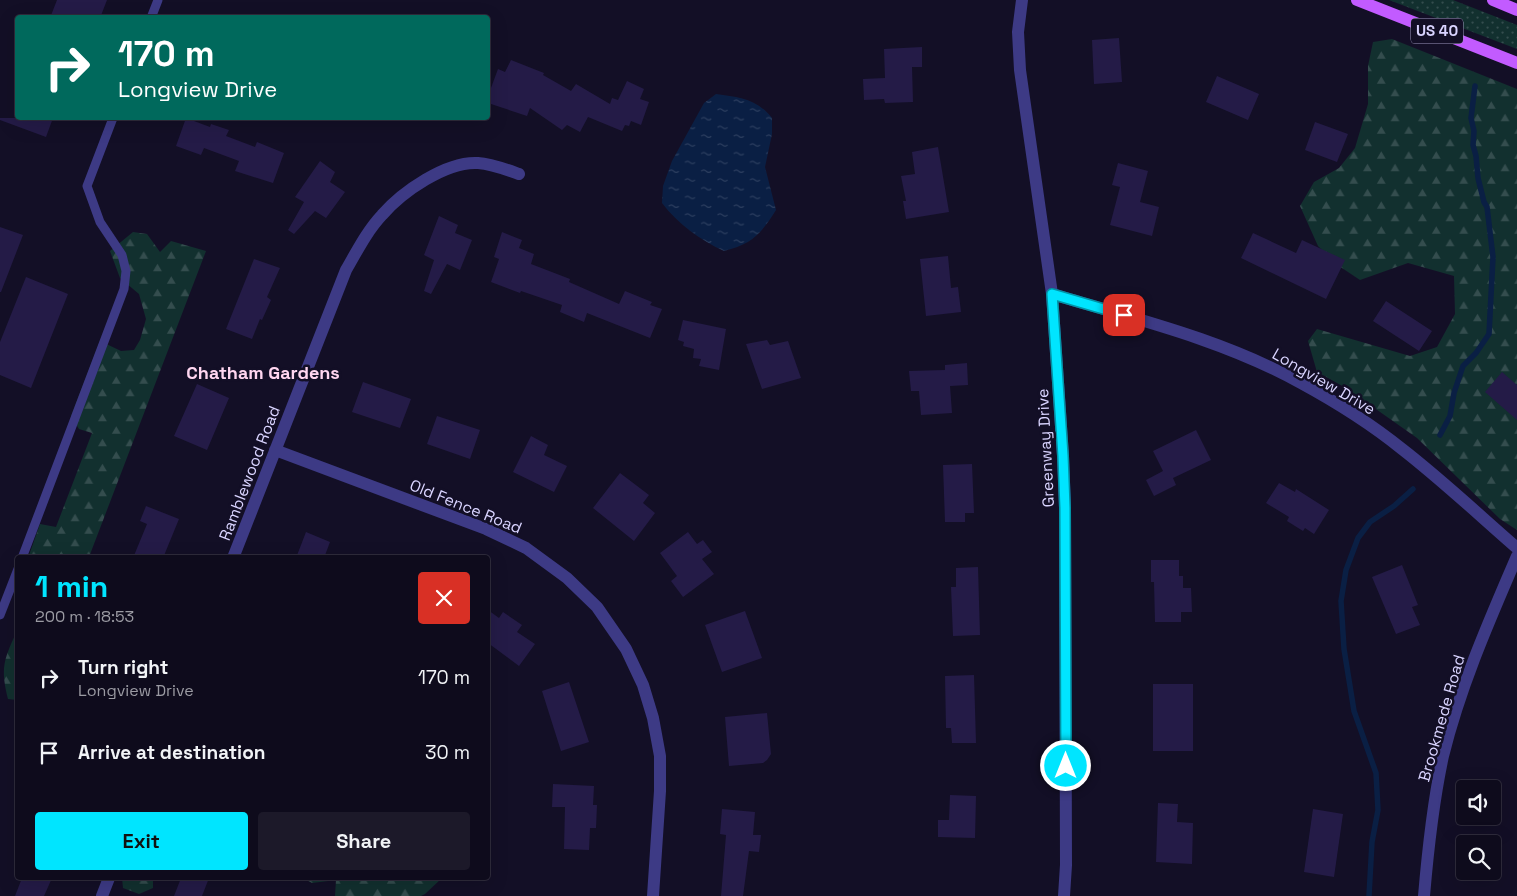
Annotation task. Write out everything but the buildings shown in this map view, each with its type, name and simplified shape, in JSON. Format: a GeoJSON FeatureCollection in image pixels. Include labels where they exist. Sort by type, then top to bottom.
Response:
{"type":"FeatureCollection","features":[{"type":"Feature","properties":{"kind":"main road","name":"US 40"},"geometry":{"type":"LineString","coordinates":[[1356,0],[1517,63]]}},
{"type":"Feature","properties":{"kind":"main road"},"geometry":{"type":"LineString","coordinates":[[1493,0],[1508,5]]}},
{"type":"Feature","properties":{"kind":"street","name":"Greenway Drive"},"geometry":{"type":"LineString","coordinates":[[1022,0],[1018,32],[1020,70],[1052,294],[1063,456],[1065,508],[1066,866],[1064,896]]}},
{"type":"Feature","properties":{"kind":"street","name":"Ramblewood Road"},"geometry":{"type":"LineString","coordinates":[[234,555],[346,270],[367,234],[382,214],[426,179],[452,167],[476,163],[519,174]]}},
{"type":"Feature","properties":{"kind":"street","name":"Longview Drive"},"geometry":{"type":"LineString","coordinates":[[1052,294],[1196,337],[1251,358],[1300,382],[1342,406],[1402,449],[1517,548]]}},
{"type":"Feature","properties":{"kind":"street","name":"Old Fence Road"},"geometry":{"type":"LineString","coordinates":[[275,450],[477,526],[526,548],[567,578],[597,607],[626,649],[643,685],[653,718],[660,756],[660,791],[653,896]]}},
{"type":"Feature","properties":{"kind":"street","name":"Brookmede Road"},"geometry":{"type":"LineString","coordinates":[[1424,896],[1430,828],[1444,756],[1474,656],[1517,556]]}},
{"type":"Feature","properties":{"kind":"street"},"geometry":{"type":"LineString","coordinates":[[102,896],[108,880]]}},
{"type":"Feature","properties":{"kind":"lane"},"geometry":{"type":"LineString","coordinates":[[152,15],[158,0]]}},
{"type":"Feature","properties":{"kind":"lane"},"geometry":{"type":"LineString","coordinates":[[23,555],[124,289],[126,271],[122,255],[100,222],[87,186],[111,120]]}},
{"type":"Feature","properties":{"kind":"lane"},"geometry":{"type":"LineString","coordinates":[[0,615],[15,577]]}},
{"type":"Feature","properties":{"kind":"green space"},"geometry":{"type":"Polygon","coordinates":[[[1389,0],[1453,0],[1517,25],[1517,49],[1389,0]]]}},
{"type":"Feature","properties":{"kind":"green space"},"geometry":{"type":"Polygon","coordinates":[[[1392,39],[1517,89],[1517,530],[1500,519],[1417,438],[1346,388],[1317,372],[1308,341],[1317,329],[1410,356],[1437,347],[1455,314],[1454,276],[1408,263],[1360,280],[1336,264],[1318,246],[1300,206],[1314,182],[1339,168],[1355,148],[1368,104],[1368,66],[1373,42],[1392,39]]]}},
{"type":"Feature","properties":{"kind":"green space"},"geometry":{"type":"Polygon","coordinates":[[[133,232],[147,234],[160,252],[171,241],[206,251],[90,555],[29,555],[40,524],[56,527],[92,433],[79,429],[71,416],[100,341],[121,351],[134,350],[140,340],[146,319],[139,294],[120,278],[110,251],[133,232]]]}},
{"type":"Feature","properties":{"kind":"green space"},"geometry":{"type":"Polygon","coordinates":[[[15,636],[15,700],[8,699],[4,679],[6,657],[15,636]]]}},
{"type":"Feature","properties":{"kind":"green space"},"geometry":{"type":"Polygon","coordinates":[[[122,880],[153,880],[153,888],[139,894],[123,888],[122,880]]]}},
{"type":"Feature","properties":{"kind":"green space"},"geometry":{"type":"Polygon","coordinates":[[[307,880],[336,880],[312,883],[307,880]]]}},
{"type":"Feature","properties":{"kind":"green space"},"geometry":{"type":"Polygon","coordinates":[[[336,880],[440,880],[421,896],[335,896],[336,880]]]}},
{"type":"Feature","properties":{"kind":"water"},"geometry":{"type":"Polygon","coordinates":[[[716,94],[740,98],[754,103],[772,118],[772,134],[765,167],[776,210],[755,237],[742,245],[724,251],[690,231],[662,203],[663,186],[672,161],[704,103],[716,94]]]}},
{"type":"Feature","properties":{"kind":"waterway"},"geometry":{"type":"LineString","coordinates":[[1440,435],[1450,416],[1454,393],[1463,366],[1476,353],[1489,334],[1493,257],[1487,207],[1478,178],[1473,145],[1474,131],[1471,118],[1475,86]]}},
{"type":"Feature","properties":{"kind":"waterway"},"geometry":{"type":"LineString","coordinates":[[1369,896],[1372,842],[1378,810],[1376,773],[1354,711],[1344,649],[1341,601],[1346,570],[1358,538],[1370,522],[1394,506],[1413,489]]}},
{"type":"Feature","properties":{"kind":"district","name":"Chatham Gardens"},"geometry":{"type":"Point","coordinates":[263,373]}},
{"type":"Feature","properties":{"kind":"route"},"geometry":{"type":"LineString","coordinates":[[1066,766],[1065,508],[1052,294],[1124,315]]}}]}
